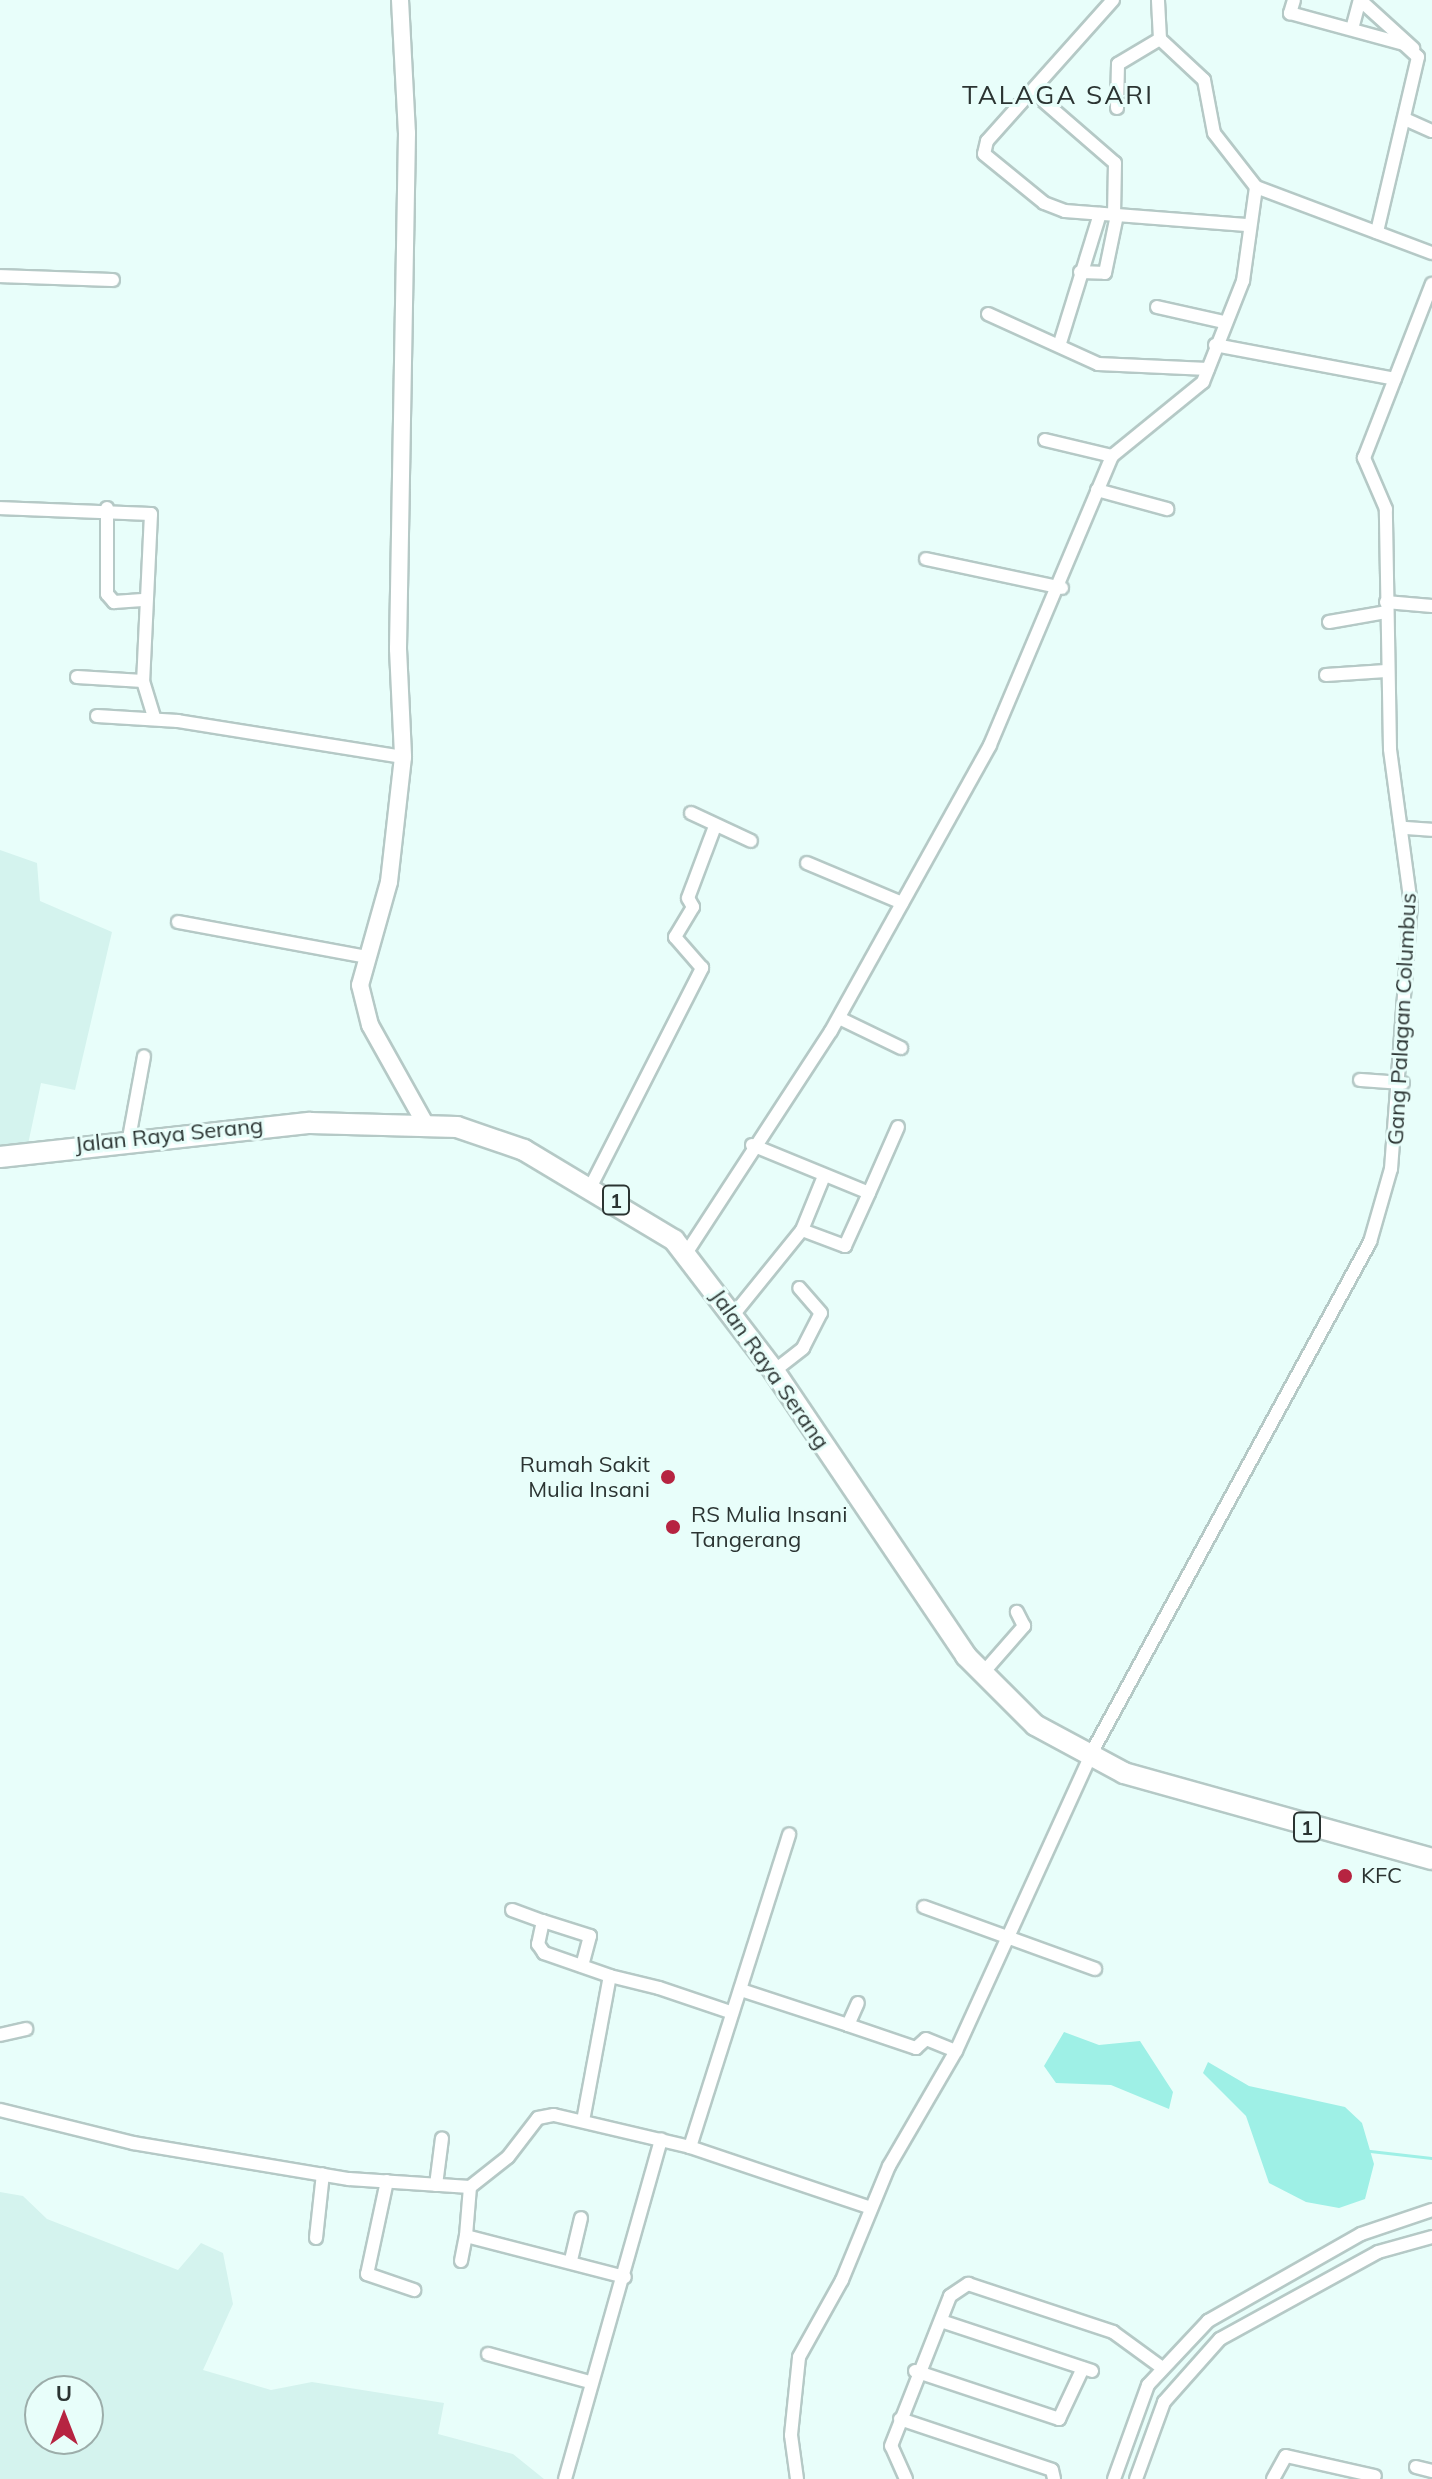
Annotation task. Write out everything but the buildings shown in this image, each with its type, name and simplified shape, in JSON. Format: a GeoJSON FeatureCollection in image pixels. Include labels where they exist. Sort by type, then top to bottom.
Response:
{"type":"FeatureCollection","features":[{"type":"Feature","properties":{"kind":"highway","name":"Jalan Raya Serang"},"geometry":{"type":"LineString","coordinates":[[0,1157],[129,1138],[310,1123],[426,1125],[481,1131],[591,1186],[685,1255],[734,1314],[982,1674],[1003,1699],[1091,1755]]}},
{"type":"Feature","properties":{"kind":"highway","name":"1"},"geometry":{"type":"LineString","coordinates":[[1091,1755],[1184,1791],[1432,1859]]}},
{"type":"Feature","properties":{"kind":"street"},"geometry":{"type":"LineString","coordinates":[[400,0],[407,133],[400,324],[403,757],[389,882],[360,985],[370,1025],[426,1125]]}},
{"type":"Feature","properties":{"kind":"street"},"geometry":{"type":"LineString","coordinates":[[1113,0],[984,154],[1044,203],[1110,215],[1249,225]]}},
{"type":"Feature","properties":{"kind":"street"},"geometry":{"type":"LineString","coordinates":[[1158,0],[1160,39],[1204,80],[1214,133],[1256,187],[1432,253]]}},
{"type":"Feature","properties":{"kind":"street"},"geometry":{"type":"LineString","coordinates":[[1294,0],[1290,13],[1413,49]]}},
{"type":"Feature","properties":{"kind":"street"},"geometry":{"type":"LineString","coordinates":[[1352,29],[1360,0],[1403,32],[1413,49],[1417,79],[1377,232]]}},
{"type":"Feature","properties":{"kind":"street"},"geometry":{"type":"LineString","coordinates":[[1117,108],[1117,66],[1160,39]]}},
{"type":"Feature","properties":{"kind":"street"},"geometry":{"type":"LineString","coordinates":[[1033,92],[1115,163],[1105,273],[1080,272]]}},
{"type":"Feature","properties":{"kind":"street"},"geometry":{"type":"LineString","coordinates":[[1407,120],[1432,131]]}},
{"type":"Feature","properties":{"kind":"street"},"geometry":{"type":"LineString","coordinates":[[685,1255],[752,1145],[839,1018],[990,745],[1062,588],[1112,456],[1193,395],[1208,369],[1224,322],[1243,281],[1256,187]]}},
{"type":"Feature","properties":{"kind":"street"},"geometry":{"type":"LineString","coordinates":[[1060,343],[1080,272],[1110,215]]}},
{"type":"Feature","properties":{"kind":"street"},"geometry":{"type":"LineString","coordinates":[[0,276],[113,280]]}},
{"type":"Feature","properties":{"kind":"street","name":"Gang Palagan Columbus"},"geometry":{"type":"LineString","coordinates":[[797,2479],[792,2392],[799,2357],[871,2208],[956,2051],[1091,1755],[1370,1242],[1399,1135],[1411,905],[1405,828],[1395,806],[1386,671],[1384,494],[1364,458],[1432,284]]}},
{"type":"Feature","properties":{"kind":"street"},"geometry":{"type":"LineString","coordinates":[[1157,307],[1224,322]]}},
{"type":"Feature","properties":{"kind":"street"},"geometry":{"type":"LineString","coordinates":[[988,314],[1060,343],[1098,364],[1208,369]]}},
{"type":"Feature","properties":{"kind":"street"},"geometry":{"type":"LineString","coordinates":[[1215,345],[1395,379]]}},
{"type":"Feature","properties":{"kind":"street"},"geometry":{"type":"LineString","coordinates":[[1045,440],[1112,456]]}},
{"type":"Feature","properties":{"kind":"street"},"geometry":{"type":"LineString","coordinates":[[1097,490],[1167,509]]}},
{"type":"Feature","properties":{"kind":"street"},"geometry":{"type":"LineString","coordinates":[[0,508],[107,508],[151,514],[143,681],[154,718]]}},
{"type":"Feature","properties":{"kind":"street"},"geometry":{"type":"LineString","coordinates":[[107,508],[107,594],[114,602],[146,600]]}},
{"type":"Feature","properties":{"kind":"street"},"geometry":{"type":"LineString","coordinates":[[926,559],[1062,588]]}},
{"type":"Feature","properties":{"kind":"street"},"geometry":{"type":"LineString","coordinates":[[1329,622],[1386,607],[1432,606]]}},
{"type":"Feature","properties":{"kind":"street"},"geometry":{"type":"LineString","coordinates":[[1326,675],[1386,671]]}},
{"type":"Feature","properties":{"kind":"street"},"geometry":{"type":"LineString","coordinates":[[77,677],[143,681]]}},
{"type":"Feature","properties":{"kind":"street"},"geometry":{"type":"LineString","coordinates":[[97,716],[154,718],[403,757]]}},
{"type":"Feature","properties":{"kind":"street"},"geometry":{"type":"LineString","coordinates":[[691,813],[751,841]]}},
{"type":"Feature","properties":{"kind":"street"},"geometry":{"type":"LineString","coordinates":[[591,1186],[702,968],[675,937],[693,907],[689,897],[715,826]]}},
{"type":"Feature","properties":{"kind":"street"},"geometry":{"type":"LineString","coordinates":[[1405,828],[1432,830]]}},
{"type":"Feature","properties":{"kind":"street"},"geometry":{"type":"LineString","coordinates":[[807,863],[902,903]]}},
{"type":"Feature","properties":{"kind":"street"},"geometry":{"type":"LineString","coordinates":[[178,922],[366,957]]}},
{"type":"Feature","properties":{"kind":"street"},"geometry":{"type":"LineString","coordinates":[[839,1018],[901,1048]]}},
{"type":"Feature","properties":{"kind":"street"},"geometry":{"type":"LineString","coordinates":[[129,1138],[144,1056]]}},
{"type":"Feature","properties":{"kind":"street"},"geometry":{"type":"LineString","coordinates":[[1360,1080],[1403,1083]]}},
{"type":"Feature","properties":{"kind":"street"},"geometry":{"type":"LineString","coordinates":[[802,1230],[845,1246],[898,1127]]}},
{"type":"Feature","properties":{"kind":"street"},"geometry":{"type":"LineString","coordinates":[[752,1145],[869,1193]]}},
{"type":"Feature","properties":{"kind":"street"},"geometry":{"type":"LineString","coordinates":[[734,1314],[802,1230],[824,1176]]}},
{"type":"Feature","properties":{"kind":"street"},"geometry":{"type":"LineString","coordinates":[[774,1371],[803,1348],[821,1313],[799,1288]]}},
{"type":"Feature","properties":{"kind":"street"},"geometry":{"type":"LineString","coordinates":[[982,1674],[1024,1626],[1017,1612]]}},
{"type":"Feature","properties":{"kind":"street"},"geometry":{"type":"LineString","coordinates":[[690,2147],[730,2012],[741,1990],[789,1834]]}},
{"type":"Feature","properties":{"kind":"street"},"geometry":{"type":"LineString","coordinates":[[924,1907],[1005,1939],[1095,1969]]}},
{"type":"Feature","properties":{"kind":"street"},"geometry":{"type":"LineString","coordinates":[[512,1910],[590,1936],[582,1966]]}},
{"type":"Feature","properties":{"kind":"street"},"geometry":{"type":"LineString","coordinates":[[543,1921],[539,1950],[610,1976],[730,2012]]}},
{"type":"Feature","properties":{"kind":"street"},"geometry":{"type":"LineString","coordinates":[[583,2121],[610,1976]]}},
{"type":"Feature","properties":{"kind":"street"},"geometry":{"type":"LineString","coordinates":[[741,1990],[916,2048],[926,2039],[956,2051]]}},
{"type":"Feature","properties":{"kind":"street"},"geometry":{"type":"LineString","coordinates":[[848,2025],[858,2003]]}},
{"type":"Feature","properties":{"kind":"street"},"geometry":{"type":"LineString","coordinates":[[0,2035],[26,2029]]}},
{"type":"Feature","properties":{"kind":"street"},"geometry":{"type":"LineString","coordinates":[[0,2110],[133,2143],[323,2174],[470,2187],[508,2157],[538,2118],[583,2121],[690,2147],[871,2208]]}},
{"type":"Feature","properties":{"kind":"street"},"geometry":{"type":"LineString","coordinates":[[436,2185],[442,2138]]}},
{"type":"Feature","properties":{"kind":"street"},"geometry":{"type":"LineString","coordinates":[[565,2479],[590,2382],[625,2277],[661,2139]]}},
{"type":"Feature","properties":{"kind":"street"},"geometry":{"type":"LineString","coordinates":[[316,2238],[323,2174]]}},
{"type":"Feature","properties":{"kind":"street"},"geometry":{"type":"LineString","coordinates":[[387,2181],[367,2274],[414,2290]]}},
{"type":"Feature","properties":{"kind":"street"},"geometry":{"type":"LineString","coordinates":[[461,2261],[470,2187]]}},
{"type":"Feature","properties":{"kind":"street"},"geometry":{"type":"LineString","coordinates":[[1114,2479],[1127,2428],[1161,2367],[1208,2321],[1361,2234],[1432,2210]]}},
{"type":"Feature","properties":{"kind":"street"},"geometry":{"type":"LineString","coordinates":[[571,2260],[581,2218]]}},
{"type":"Feature","properties":{"kind":"street"},"geometry":{"type":"LineString","coordinates":[[466,2236],[571,2260],[625,2277]]}},
{"type":"Feature","properties":{"kind":"street"},"geometry":{"type":"LineString","coordinates":[[1136,2479],[1164,2402],[1220,2339],[1378,2252],[1432,2237]]}},
{"type":"Feature","properties":{"kind":"street"},"geometry":{"type":"LineString","coordinates":[[909,2478],[891,2446],[915,2371],[941,2321],[950,2296],[968,2284],[1113,2332],[1161,2367]]}},
{"type":"Feature","properties":{"kind":"street"},"geometry":{"type":"LineString","coordinates":[[915,2371],[1059,2419],[1088,2370],[941,2321]]}},
{"type":"Feature","properties":{"kind":"street"},"geometry":{"type":"LineString","coordinates":[[1208,2321],[1220,2339]]}},
{"type":"Feature","properties":{"kind":"street"},"geometry":{"type":"LineString","coordinates":[[488,2354],[590,2382]]}},
{"type":"Feature","properties":{"kind":"street"},"geometry":{"type":"LineString","coordinates":[[900,2419],[1052,2470],[1054,2479]]}},
{"type":"Feature","properties":{"kind":"street"},"geometry":{"type":"LineString","coordinates":[[1273,2479],[1286,2456],[1375,2476]]}},
{"type":"Feature","properties":{"kind":"street"},"geometry":{"type":"LineString","coordinates":[[1416,2467],[1432,2471]]}},
{"type":"Feature","properties":{"kind":"shaded area"},"geometry":{"type":"Polygon","coordinates":[[[0,850],[37,863],[40,901],[112,932],[75,1090],[41,1083],[27,1149],[0,1146],[0,850]]]}},
{"type":"Feature","properties":{"kind":"shaded area"},"geometry":{"type":"Polygon","coordinates":[[[0,2192],[23,2196],[47,2219],[178,2270],[201,2243],[223,2253],[233,2304],[203,2370],[271,2390],[312,2382],[444,2403],[438,2434],[513,2454],[544,2479],[0,2479],[0,2192]]]}},
{"type":"Feature","properties":{"kind":"water"},"geometry":{"type":"Polygon","coordinates":[[[1064,2032],[1099,2045],[1140,2041],[1173,2092],[1169,2109],[1111,2085],[1056,2083],[1044,2066],[1064,2032]]]}},
{"type":"Feature","properties":{"kind":"water"},"geometry":{"type":"Polygon","coordinates":[[[1208,2062],[1249,2086],[1345,2107],[1362,2123],[1374,2164],[1365,2199],[1339,2208],[1306,2202],[1269,2183],[1246,2116],[1203,2073],[1208,2062]]]}},
{"type":"Feature","properties":{"kind":"waterway"},"geometry":{"type":"LineString","coordinates":[[1370,2151],[1432,2158]]}},
{"type":"Feature","properties":{"kind":"place","name":"Rumah Sakit Mulia Insani"},"geometry":{"type":"Point","coordinates":[668,1477]}},
{"type":"Feature","properties":{"kind":"place","name":"RS Mulia Insani Tangerang"},"geometry":{"type":"Point","coordinates":[673,1527]}},
{"type":"Feature","properties":{"kind":"place","name":"KFC"},"geometry":{"type":"Point","coordinates":[1345,1876]}},
{"type":"Feature","properties":{"kind":"district","name":"TALAGA SARI"},"geometry":{"type":"Point","coordinates":[1058,95]}}]}
